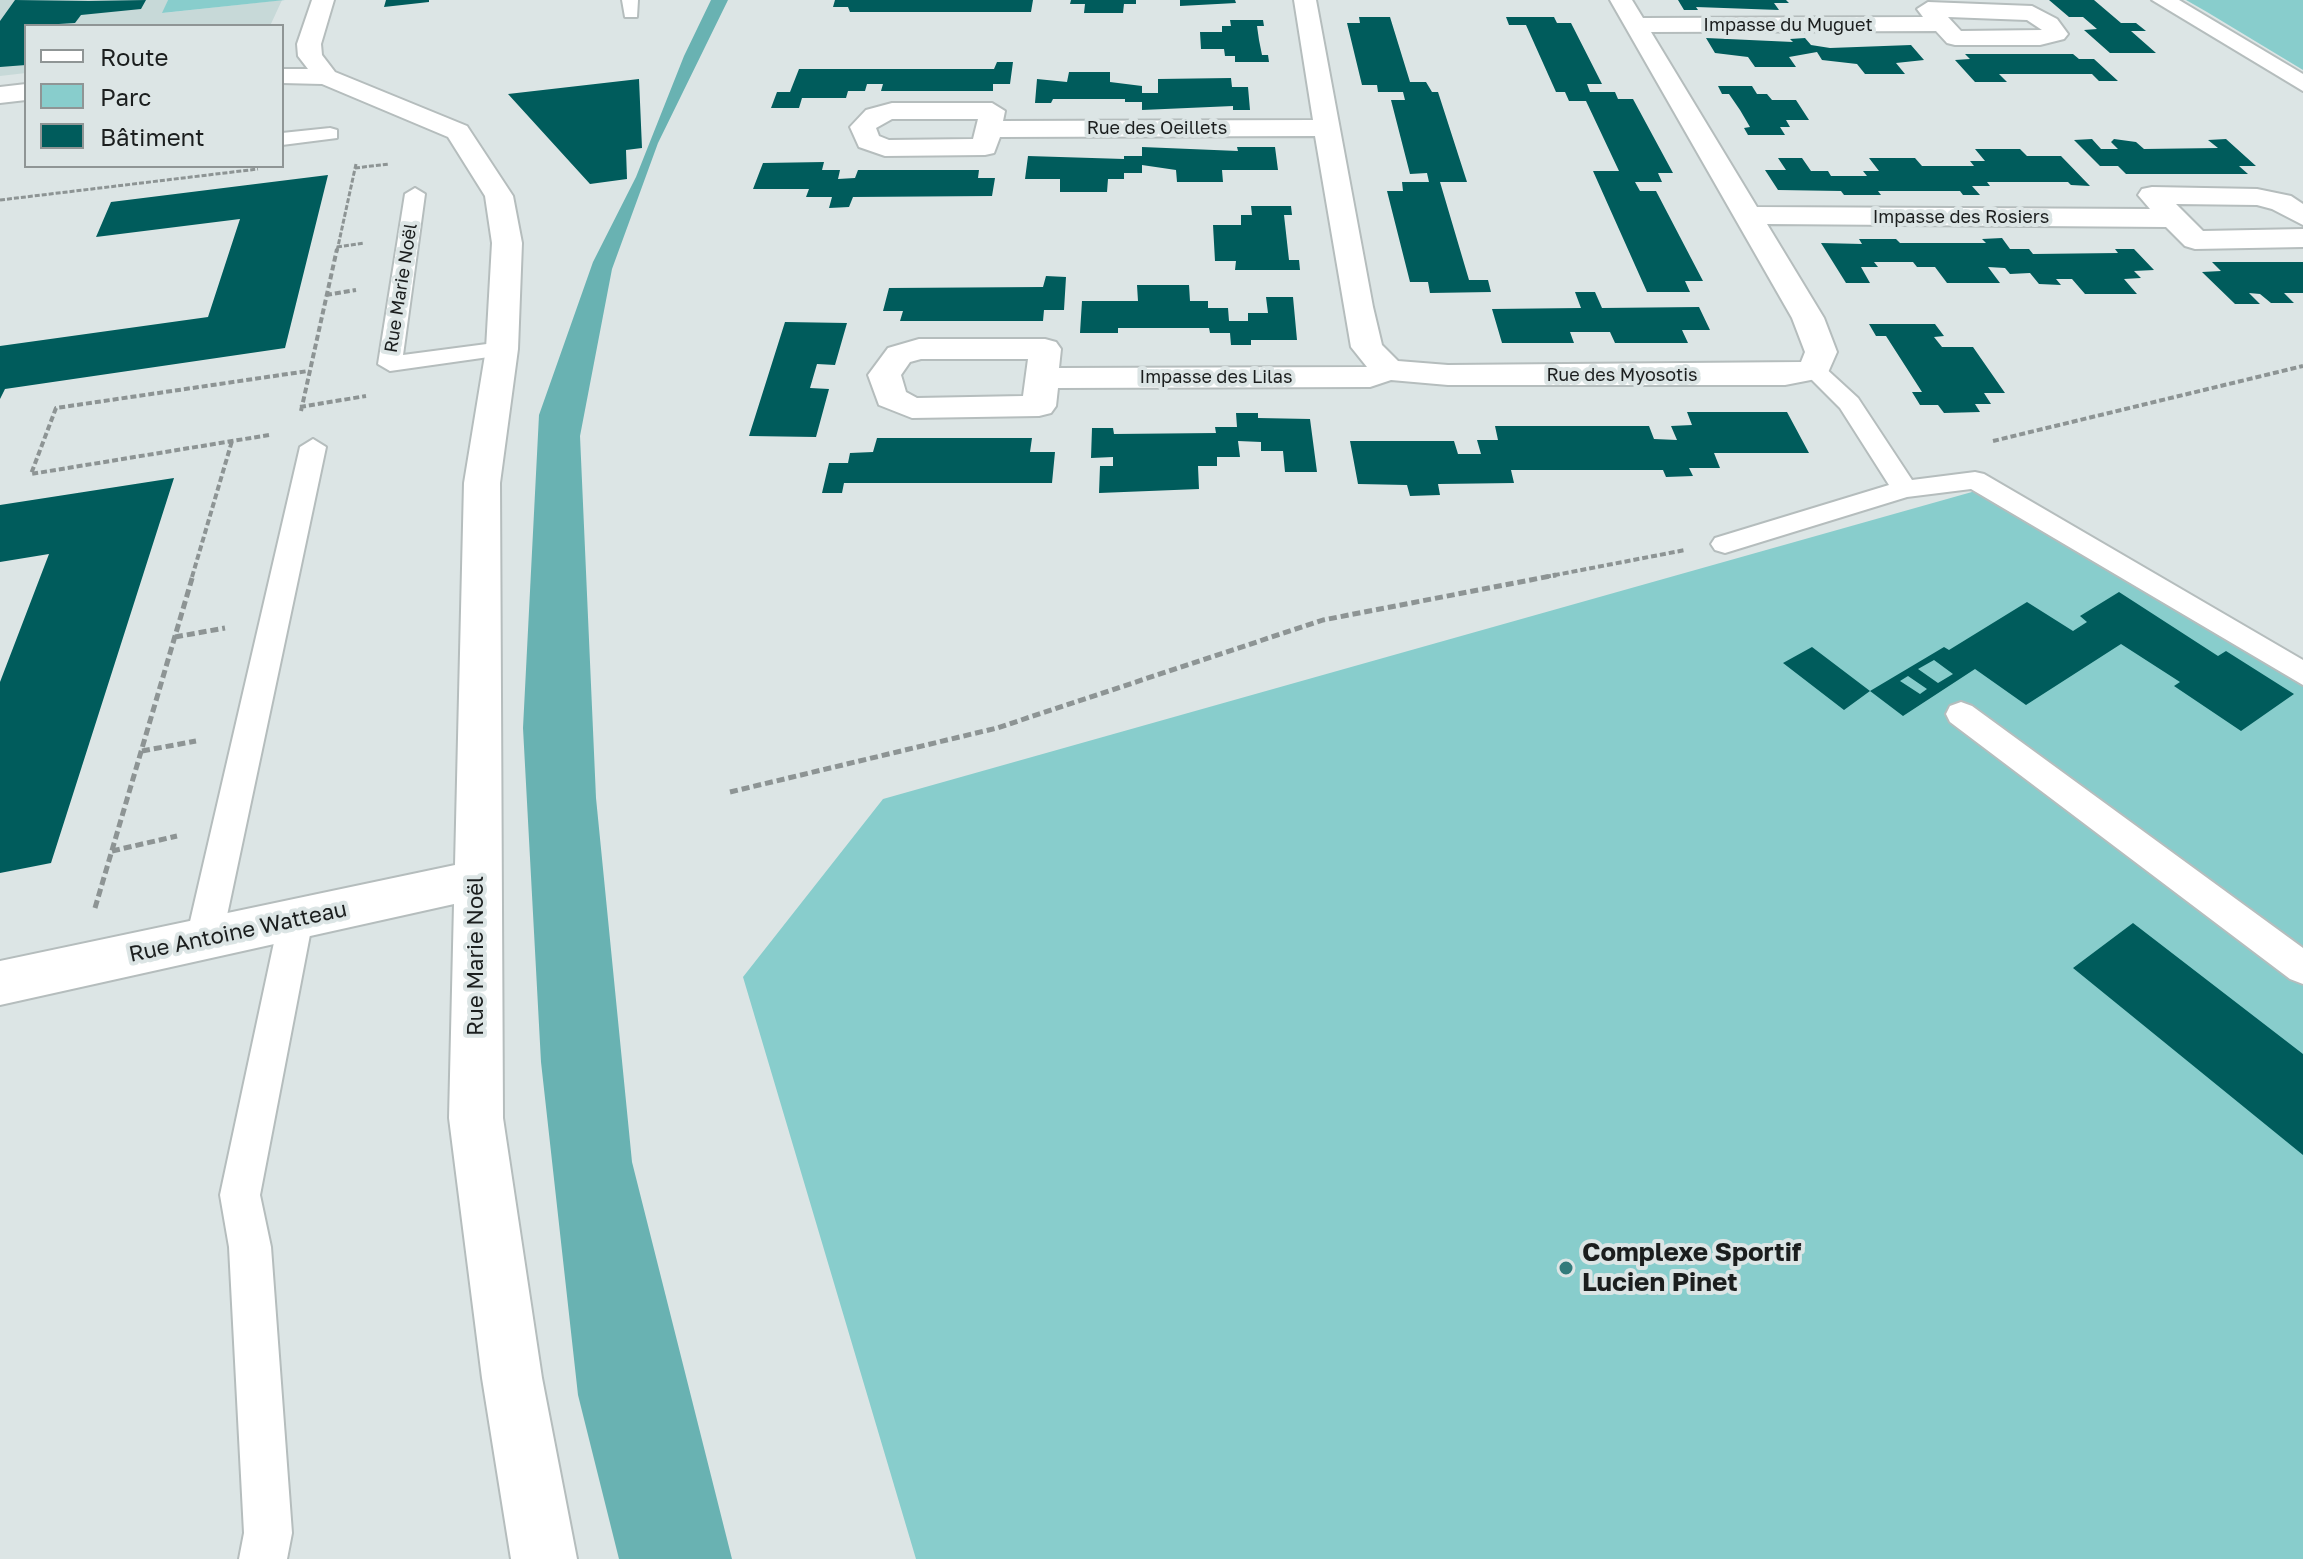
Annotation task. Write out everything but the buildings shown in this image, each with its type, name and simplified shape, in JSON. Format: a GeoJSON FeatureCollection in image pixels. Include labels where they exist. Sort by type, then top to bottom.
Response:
{"type":"FeatureCollection","features":[{"type":"Feature","properties":{"kind":"street"},"geometry":{"type":"LineString","coordinates":[[318,67],[309,44],[323,0]]}},
{"type":"Feature","properties":{"kind":"street"},"geometry":{"type":"LineString","coordinates":[[1305,0],[1325,128],[1367,347],[1388,370]]}},
{"type":"Feature","properties":{"kind":"street"},"geometry":{"type":"LineString","coordinates":[[2163,0],[2303,84]]}},
{"type":"Feature","properties":{"kind":"street"},"geometry":{"type":"LineString","coordinates":[[1628,12],[1808,318],[1821,352],[1814,370]]}},
{"type":"Feature","properties":{"kind":"street","name":"Impasse du Muguet"},"geometry":{"type":"LineString","coordinates":[[1628,12],[1942,24]]}},
{"type":"Feature","properties":{"kind":"street"},"geometry":{"type":"LineString","coordinates":[[284,63],[318,67]]}},
{"type":"Feature","properties":{"kind":"street"},"geometry":{"type":"LineString","coordinates":[[284,76],[318,67]]}},
{"type":"Feature","properties":{"kind":"street","name":"Rue Marie Noël"},"geometry":{"type":"LineString","coordinates":[[318,67],[458,132],[499,196],[507,243],[502,349],[482,483],[476,1118],[512,1378],[544,1559]]}},
{"type":"Feature","properties":{"kind":"street"},"geometry":{"type":"LineString","coordinates":[[0,95],[24,92]]}},
{"type":"Feature","properties":{"kind":"street","name":"Rue des Oeillets"},"geometry":{"type":"LineString","coordinates":[[989,129],[1325,128]]}},
{"type":"Feature","properties":{"kind":"street"},"geometry":{"type":"LineString","coordinates":[[2303,216],[2281,202],[2257,197],[2152,195],[2195,240],[2303,238]]}},
{"type":"Feature","properties":{"kind":"street","name":"Impasse des Rosiers"},"geometry":{"type":"LineString","coordinates":[[1749,215],[2173,218]]}},
{"type":"Feature","properties":{"kind":"street","name":"Rue des Myosotis"},"geometry":{"type":"LineString","coordinates":[[1388,370],[1448,375],[1785,375],[1814,370]]}},
{"type":"Feature","properties":{"kind":"street","name":"Impasse des Lilas"},"geometry":{"type":"LineString","coordinates":[[1043,378],[1370,377],[1388,370]]}},
{"type":"Feature","properties":{"kind":"street","name":"Rue Antoine Watteau"},"geometry":{"type":"LineString","coordinates":[[0,983],[476,880]]}},
{"type":"Feature","properties":{"kind":"lane"},"geometry":{"type":"LineString","coordinates":[[284,139],[330,134]]}},
{"type":"Feature","properties":{"kind":"lane","name":"Rue Marie Noël"},"geometry":{"type":"LineString","coordinates":[[415,194],[390,364],[502,349]]}},
{"type":"Feature","properties":{"kind":"lane"},"geometry":{"type":"LineString","coordinates":[[1814,370],[1849,403],[1905,489]]}},
{"type":"Feature","properties":{"kind":"lane"},"geometry":{"type":"LineString","coordinates":[[204,939],[310,438]]}},
{"type":"Feature","properties":{"kind":"lane"},"geometry":{"type":"LineString","coordinates":[[1725,544],[1905,489],[1975,480],[2303,674]]}},
{"type":"Feature","properties":{"kind":"lane"},"geometry":{"type":"LineString","coordinates":[[1961,714],[2303,968]]}},
{"type":"Feature","properties":{"kind":"lane"},"geometry":{"type":"LineString","coordinates":[[263,1559],[268,1533],[250,1247],[240,1195],[296,919]]}},
{"type":"Feature","properties":{"kind":"path"},"geometry":{"type":"LineString","coordinates":[[308,371],[56,408],[31,474],[232,441],[310,438],[300,407],[358,156]]}},
{"type":"Feature","properties":{"kind":"path"},"geometry":{"type":"LineString","coordinates":[[0,200],[263,168]]}},
{"type":"Feature","properties":{"kind":"path"},"geometry":{"type":"LineString","coordinates":[[1982,444],[2303,366]]}},
{"type":"Feature","properties":{"kind":"path"},"geometry":{"type":"LineString","coordinates":[[93,915],[232,441]]}},
{"type":"Feature","properties":{"kind":"path"},"geometry":{"type":"LineString","coordinates":[[730,792],[997,728],[1323,620],[1725,544]]}},
{"type":"Feature","properties":{"kind":"path"},"geometry":{"type":"LineString","coordinates":[[112,851],[229,824]]}},
{"type":"Feature","properties":{"kind":"shaded area"},"geometry":{"type":"Polygon","coordinates":[[[0,0],[168,0],[163,13],[282,0],[271,24],[24,24],[24,73],[0,76],[0,0]]]}},
{"type":"Feature","properties":{"kind":"shaded area"},"geometry":{"type":"Polygon","coordinates":[[[711,0],[728,0],[658,143],[612,269],[580,436],[596,798],[632,1162],[732,1559],[619,1559],[578,1395],[541,1062],[523,728],[539,415],[593,262],[636,177],[684,56],[711,0]]]}},
{"type":"Feature","properties":{"kind":"green space"},"geometry":{"type":"Polygon","coordinates":[[[168,0],[285,0],[162,13],[168,0]]]}},
{"type":"Feature","properties":{"kind":"green space"},"geometry":{"type":"Polygon","coordinates":[[[2186,0],[2303,0],[2303,70],[2207,12],[2186,0]]]}},
{"type":"Feature","properties":{"kind":"green space","name":"Complexe Sportif Lucien Pinet"},"geometry":{"type":"Polygon","coordinates":[[[1979,490],[2303,686],[2303,1559],[916,1559],[743,977],[883,799],[1979,490]]]}},
{"type":"Feature","properties":{"kind":"place","name":"Complexe Sportif Lucien Pinet"},"geometry":{"type":"Point","coordinates":[1566,1268]}}]}
